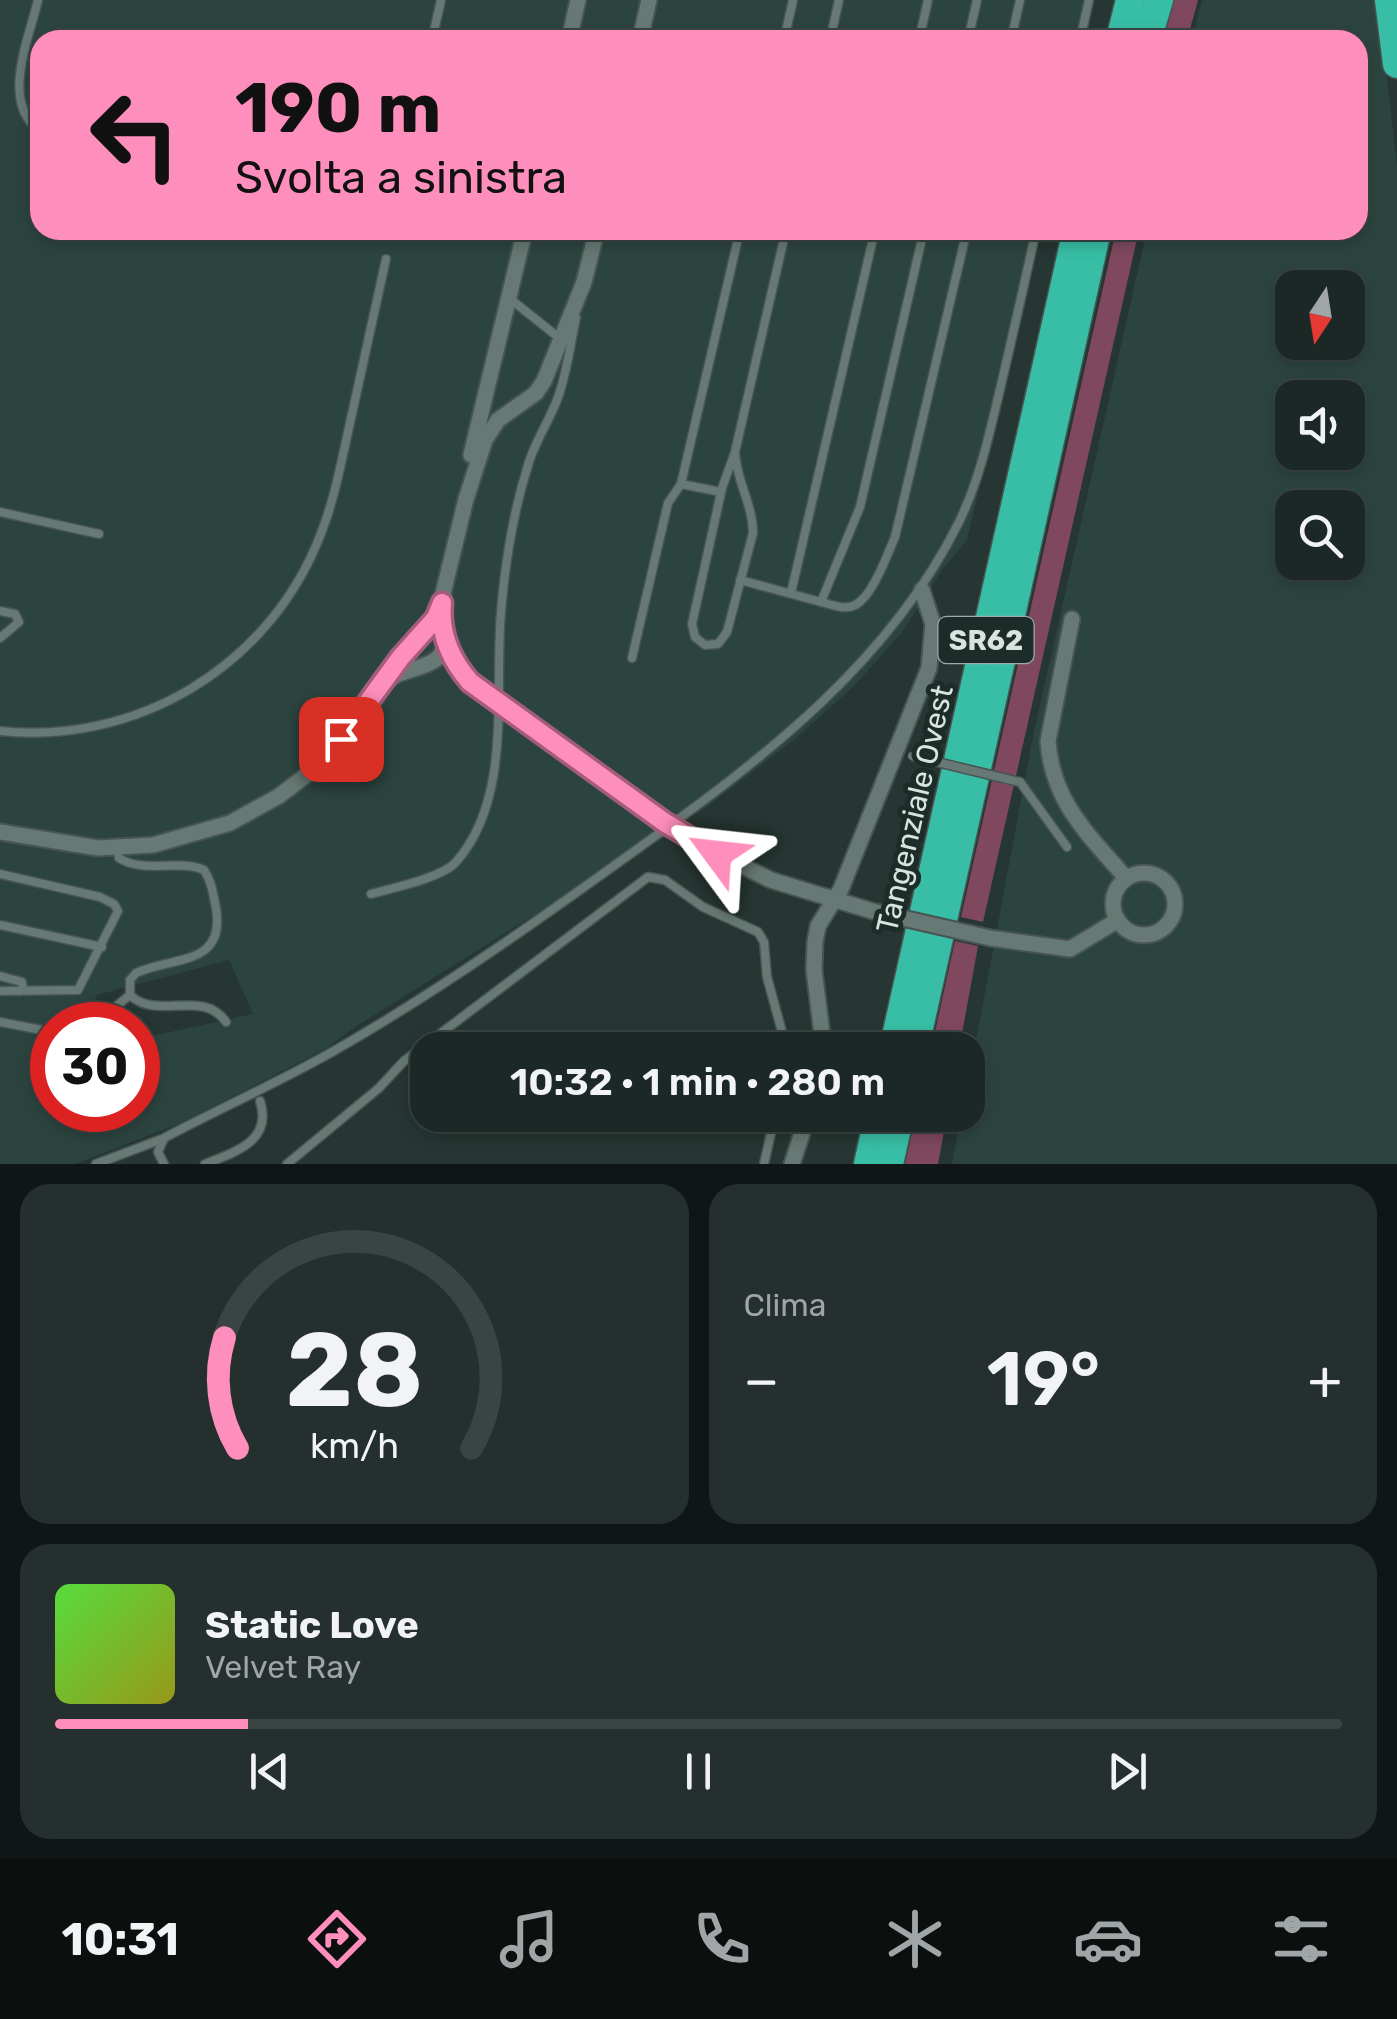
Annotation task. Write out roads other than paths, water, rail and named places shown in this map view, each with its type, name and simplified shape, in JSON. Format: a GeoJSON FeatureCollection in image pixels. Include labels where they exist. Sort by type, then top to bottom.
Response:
{"type":"FeatureCollection","features":[{"type":"Feature","properties":{"kind":"highway"},"geometry":{"type":"LineString","coordinates":[[1122,30],[1130,0]]}},
{"type":"Feature","properties":{"kind":"highway"},"geometry":{"type":"LineString","coordinates":[[1146,30],[1151,0]]}},
{"type":"Feature","properties":{"kind":"highway"},"geometry":{"type":"LineString","coordinates":[[1148,30],[1159,0]]}},
{"type":"Feature","properties":{"kind":"highway"},"geometry":{"type":"LineString","coordinates":[[1389,0],[1397,64]]}},
{"type":"Feature","properties":{"kind":"highway","name":"Tangenziale Ovest"},"geometry":{"type":"LineString","coordinates":[[898,1032],[1075,240]]}},
{"type":"Feature","properties":{"kind":"highway","name":"Tangenziale Ovest"},"geometry":{"type":"LineString","coordinates":[[918,1032],[1095,240]]}},
{"type":"Feature","properties":{"kind":"highway"},"geometry":{"type":"LineString","coordinates":[[868,1164],[875,1132]]}},
{"type":"Feature","properties":{"kind":"highway"},"geometry":{"type":"LineString","coordinates":[[889,1164],[896,1132]]}},
{"type":"Feature","properties":{"kind":"street"},"geometry":{"type":"LineString","coordinates":[[571,30],[578,0]]}},
{"type":"Feature","properties":{"kind":"street"},"geometry":{"type":"LineString","coordinates":[[642,30],[650,0]]}},
{"type":"Feature","properties":{"kind":"street"},"geometry":{"type":"LineString","coordinates":[[466,499],[468,472],[523,240]]}},
{"type":"Feature","properties":{"kind":"street"},"geometry":{"type":"LineString","coordinates":[[0,832],[78,846],[116,848],[191,836],[230,824],[280,796],[326,758],[436,618],[466,499],[491,429],[507,412],[536,393],[566,344],[594,240]]}},
{"type":"Feature","properties":{"kind":"street"},"geometry":{"type":"LineString","coordinates":[[822,1032],[814,955],[818,926],[904,753],[932,652],[932,612],[922,590]]}},
{"type":"Feature","properties":{"kind":"street"},"geometry":{"type":"LineString","coordinates":[[401,664],[440,658],[445,650],[442,603]]}},
{"type":"Feature","properties":{"kind":"street"},"geometry":{"type":"LineString","coordinates":[[1072,619],[1048,742],[1049,758],[1057,789],[1072,814],[1126,878]]}},
{"type":"Feature","properties":{"kind":"street"},"geometry":{"type":"LineString","coordinates":[[444,638],[460,671],[486,696],[698,844],[771,880],[872,911],[990,938],[1070,948],[1118,920]]}},
{"type":"Feature","properties":{"kind":"street"},"geometry":{"type":"LineString","coordinates":[[1142,872],[1158,876],[1174,895],[1174,912],[1166,926],[1151,934],[1134,933],[1118,920],[1113,899],[1126,878],[1142,872]]}},
{"type":"Feature","properties":{"kind":"street"},"geometry":{"type":"LineString","coordinates":[[792,1164],[802,1132]]}},
{"type":"Feature","properties":{"kind":"lane"},"geometry":{"type":"LineString","coordinates":[[32,30],[38,0]]}},
{"type":"Feature","properties":{"kind":"lane"},"geometry":{"type":"LineString","coordinates":[[434,30],[441,0]]}},
{"type":"Feature","properties":{"kind":"lane"},"geometry":{"type":"LineString","coordinates":[[786,30],[793,0]]}},
{"type":"Feature","properties":{"kind":"lane"},"geometry":{"type":"LineString","coordinates":[[832,30],[839,0]]}},
{"type":"Feature","properties":{"kind":"lane"},"geometry":{"type":"LineString","coordinates":[[921,30],[928,0]]}},
{"type":"Feature","properties":{"kind":"lane"},"geometry":{"type":"LineString","coordinates":[[970,30],[977,0]]}},
{"type":"Feature","properties":{"kind":"lane"},"geometry":{"type":"LineString","coordinates":[[1013,30],[1020,0]]}},
{"type":"Feature","properties":{"kind":"lane"},"geometry":{"type":"LineString","coordinates":[[1082,30],[1089,0]]}},
{"type":"Feature","properties":{"kind":"lane"},"geometry":{"type":"LineString","coordinates":[[30,39],[18,97],[23,114],[30,121]]}},
{"type":"Feature","properties":{"kind":"lane"},"geometry":{"type":"LineString","coordinates":[[632,658],[668,503],[681,484],[738,240]]}},
{"type":"Feature","properties":{"kind":"lane"},"geometry":{"type":"LineString","coordinates":[[735,452],[736,470],[753,526],[724,638],[712,646],[698,642],[692,624],[784,240]]}},
{"type":"Feature","properties":{"kind":"lane"},"geometry":{"type":"LineString","coordinates":[[791,593],[873,240]]}},
{"type":"Feature","properties":{"kind":"lane"},"geometry":{"type":"LineString","coordinates":[[821,602],[860,507],[922,240]]}},
{"type":"Feature","properties":{"kind":"lane"},"geometry":{"type":"LineString","coordinates":[[740,580],[845,608],[861,601],[875,580],[894,537],[965,240]]}},
{"type":"Feature","properties":{"kind":"lane"},"geometry":{"type":"LineString","coordinates":[[96,1164],[164,1138],[331,1053],[466,969],[686,814],[843,684],[922,590],[961,518],[986,447],[1034,240]]}},
{"type":"Feature","properties":{"kind":"lane"},"geometry":{"type":"LineString","coordinates":[[0,731],[32,734],[78,730],[167,703],[216,674],[262,631],[299,578],[326,523],[386,259]]}},
{"type":"Feature","properties":{"kind":"lane"},"geometry":{"type":"LineString","coordinates":[[371,894],[444,871],[454,864],[466,848],[487,800],[498,736],[505,575],[528,466],[557,400],[566,344],[509,298]]}},
{"type":"Feature","properties":{"kind":"lane"},"geometry":{"type":"LineString","coordinates":[[681,484],[721,492]]}},
{"type":"Feature","properties":{"kind":"lane"},"geometry":{"type":"LineString","coordinates":[[0,512],[99,534]]}},
{"type":"Feature","properties":{"kind":"lane"},"geometry":{"type":"LineString","coordinates":[[0,611],[16,614],[19,620],[16,628],[0,638]]}},
{"type":"Feature","properties":{"kind":"lane"},"geometry":{"type":"LineString","coordinates":[[904,753],[1020,782],[1067,847]]}},
{"type":"Feature","properties":{"kind":"lane"},"geometry":{"type":"LineString","coordinates":[[116,848],[119,858],[130,864],[204,870],[212,885],[218,920],[213,940],[204,951],[136,973],[130,980],[130,994]]}},
{"type":"Feature","properties":{"kind":"lane"},"geometry":{"type":"LineString","coordinates":[[0,874],[110,901],[118,915],[78,990],[0,991]]}},
{"type":"Feature","properties":{"kind":"lane"},"geometry":{"type":"LineString","coordinates":[[442,1032],[648,877],[664,880],[703,907],[758,932],[764,942],[767,978],[782,1032]]}},
{"type":"Feature","properties":{"kind":"lane"},"geometry":{"type":"LineString","coordinates":[[0,926],[102,948]]}},
{"type":"Feature","properties":{"kind":"lane"},"geometry":{"type":"LineString","coordinates":[[0,976],[22,982],[24,988],[18,992]]}},
{"type":"Feature","properties":{"kind":"lane"},"geometry":{"type":"LineString","coordinates":[[130,994],[146,1004],[207,1006],[226,1022]]}},
{"type":"Feature","properties":{"kind":"lane"},"geometry":{"type":"LineString","coordinates":[[120,1002],[130,994]]}},
{"type":"Feature","properties":{"kind":"lane"},"geometry":{"type":"LineString","coordinates":[[0,1022],[30,1028]]}},
{"type":"Feature","properties":{"kind":"lane"},"geometry":{"type":"LineString","coordinates":[[287,1164],[380,1088],[410,1056]]}},
{"type":"Feature","properties":{"kind":"lane"},"geometry":{"type":"LineString","coordinates":[[205,1164],[254,1140],[262,1124],[260,1101]]}},
{"type":"Feature","properties":{"kind":"lane"},"geometry":{"type":"LineString","coordinates":[[764,1164],[771,1132]]}},
{"type":"Feature","properties":{"kind":"lane"},"geometry":{"type":"LineString","coordinates":[[164,1138],[158,1156],[164,1164]]}}]}
